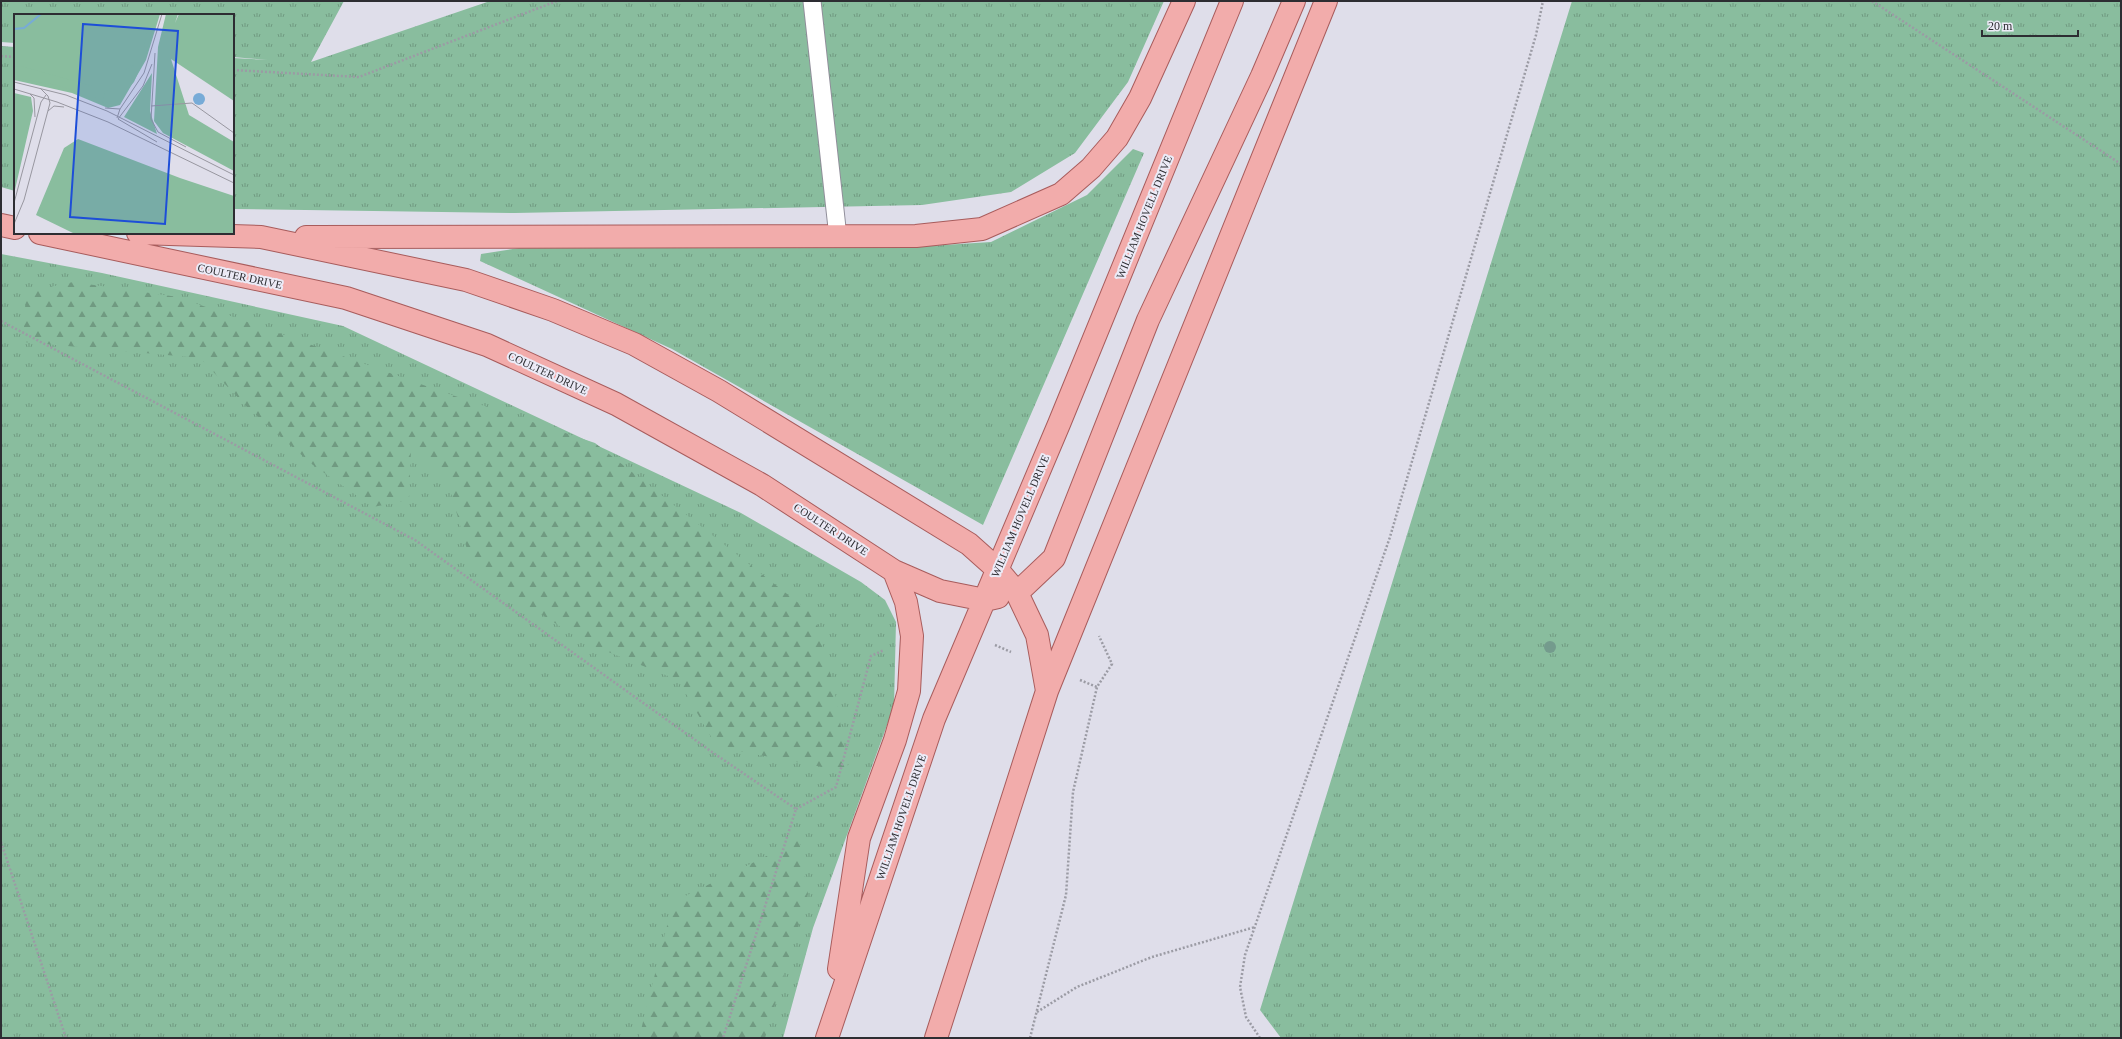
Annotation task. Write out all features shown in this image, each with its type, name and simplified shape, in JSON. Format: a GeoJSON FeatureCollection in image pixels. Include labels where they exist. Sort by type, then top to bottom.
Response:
{"type":"FeatureCollection","features":[{"type":"Feature","properties":{"kind":"main road"},"geometry":{"type":"LineString","coordinates":[[169,234],[261,237],[916,236],[982,229],[1060,194],[1091,168],[1117,138],[1140,98],[1184,1]]}},
{"type":"Feature","properties":{"kind":"main road","name":"WILLIAM HOVELL DRIVE"},"geometry":{"type":"LineString","coordinates":[[828,1032],[934,719],[1059,424],[1232,1]]}},
{"type":"Feature","properties":{"kind":"main road"},"geometry":{"type":"LineString","coordinates":[[1016,593],[1054,558],[1148,320],[1262,76],[1294,1]]}},
{"type":"Feature","properties":{"kind":"main road"},"geometry":{"type":"LineString","coordinates":[[936,1038],[1047,691],[1326,1]]}},
{"type":"Feature","properties":{"kind":"main road"},"geometry":{"type":"LineString","coordinates":[[1,225],[14,228]]}},
{"type":"Feature","properties":{"kind":"main road","name":"COULTER DRIVE"},"geometry":{"type":"LineString","coordinates":[[45,234],[346,298],[487,345],[616,404],[762,485],[894,571],[940,591],[985,600],[1016,593]]}},
{"type":"Feature","properties":{"kind":"main road"},"geometry":{"type":"LineString","coordinates":[[261,237],[466,280],[553,310],[634,344],[719,391],[969,544],[997,569],[1016,593],[1037,635],[1047,691]]}},
{"type":"Feature","properties":{"kind":"main road"},"geometry":{"type":"LineString","coordinates":[[828,1032],[859,838],[895,740],[909,691],[912,636],[906,602],[894,571]]}},
{"type":"Feature","properties":{"kind":"main road"},"geometry":{"type":"LineString","coordinates":[[952,1038],[953,982]]}},
{"type":"Feature","properties":{"kind":"lane"},"geometry":{"type":"LineString","coordinates":[[812,1],[838,236]]}},
{"type":"Feature","properties":{"kind":"path"},"geometry":{"type":"LineString","coordinates":[[234,70],[359,77],[557,1]]}},
{"type":"Feature","properties":{"kind":"path"},"geometry":{"type":"LineString","coordinates":[[1260,1038],[1246,1017],[1240,987],[1245,955],[1256,927],[1390,537],[1536,35],[1543,1]]}},
{"type":"Feature","properties":{"kind":"path"},"geometry":{"type":"LineString","coordinates":[[1872,1],[2121,164]]}},
{"type":"Feature","properties":{"kind":"path"},"geometry":{"type":"LineString","coordinates":[[1,56],[14,57]]}},
{"type":"Feature","properties":{"kind":"path"},"geometry":{"type":"LineString","coordinates":[[1,321],[415,540],[712,752],[796,809]]}},
{"type":"Feature","properties":{"kind":"path"},"geometry":{"type":"LineString","coordinates":[[1030,1038],[1066,895],[1073,792],[1097,687],[1112,664],[1084,601]]}},
{"type":"Feature","properties":{"kind":"path"},"geometry":{"type":"LineString","coordinates":[[723,1038],[796,809],[836,787],[871,656],[888,648]]}},
{"type":"Feature","properties":{"kind":"path"},"geometry":{"type":"LineString","coordinates":[[1,842],[66,1038]]}},
{"type":"Feature","properties":{"kind":"path"},"geometry":{"type":"LineString","coordinates":[[1037,1012],[1077,987],[1152,957],[1256,927]]}},
{"type":"Feature","properties":{"kind":"green space"},"geometry":{"type":"Polygon","coordinates":[[[1,1],[344,1],[311,62],[490,1],[1164,1],[1128,82],[1075,153],[1011,192],[922,205],[515,213],[234,209],[234,58],[267,60],[234,57],[234,14],[14,14],[14,43],[1,42],[1,1]]]}},
{"type":"Feature","properties":{"kind":"green space"},"geometry":{"type":"Polygon","coordinates":[[[1572,1],[2121,1],[2121,1038],[1281,1038],[1260,1010],[1572,1]]]}},
{"type":"Feature","properties":{"kind":"green space"},"geometry":{"type":"Polygon","coordinates":[[[1,46],[14,47],[14,191],[1,187],[1,46]]]}},
{"type":"Feature","properties":{"kind":"green space"},"geometry":{"type":"Polygon","coordinates":[[[1133,149],[1144,153],[983,525],[672,349],[480,261],[481,254],[525,247],[897,248],[991,242],[1087,195],[1133,149]]]}},
{"type":"Feature","properties":{"kind":"green space"},"geometry":{"type":"Polygon","coordinates":[[[1,254],[102,273],[343,326],[741,513],[861,582],[885,600],[896,622],[894,706],[813,928],[783,1038],[1,1038],[1,254]]]}},
{"type":"Feature","properties":{"kind":"green space"},"geometry":{"type":"Polygon","coordinates":[[[73,282],[178,297],[440,391],[595,443],[815,616],[834,688],[849,772],[717,747],[678,680],[586,643],[510,594],[470,560],[447,479],[411,449],[409,500],[373,507],[313,465],[245,405],[200,358],[23,342],[26,292],[73,282]]]}},
{"type":"Feature","properties":{"kind":"green space"},"geometry":{"type":"Polygon","coordinates":[[[799,840],[808,894],[765,1038],[639,1038],[673,902],[799,840]]]}}]}
